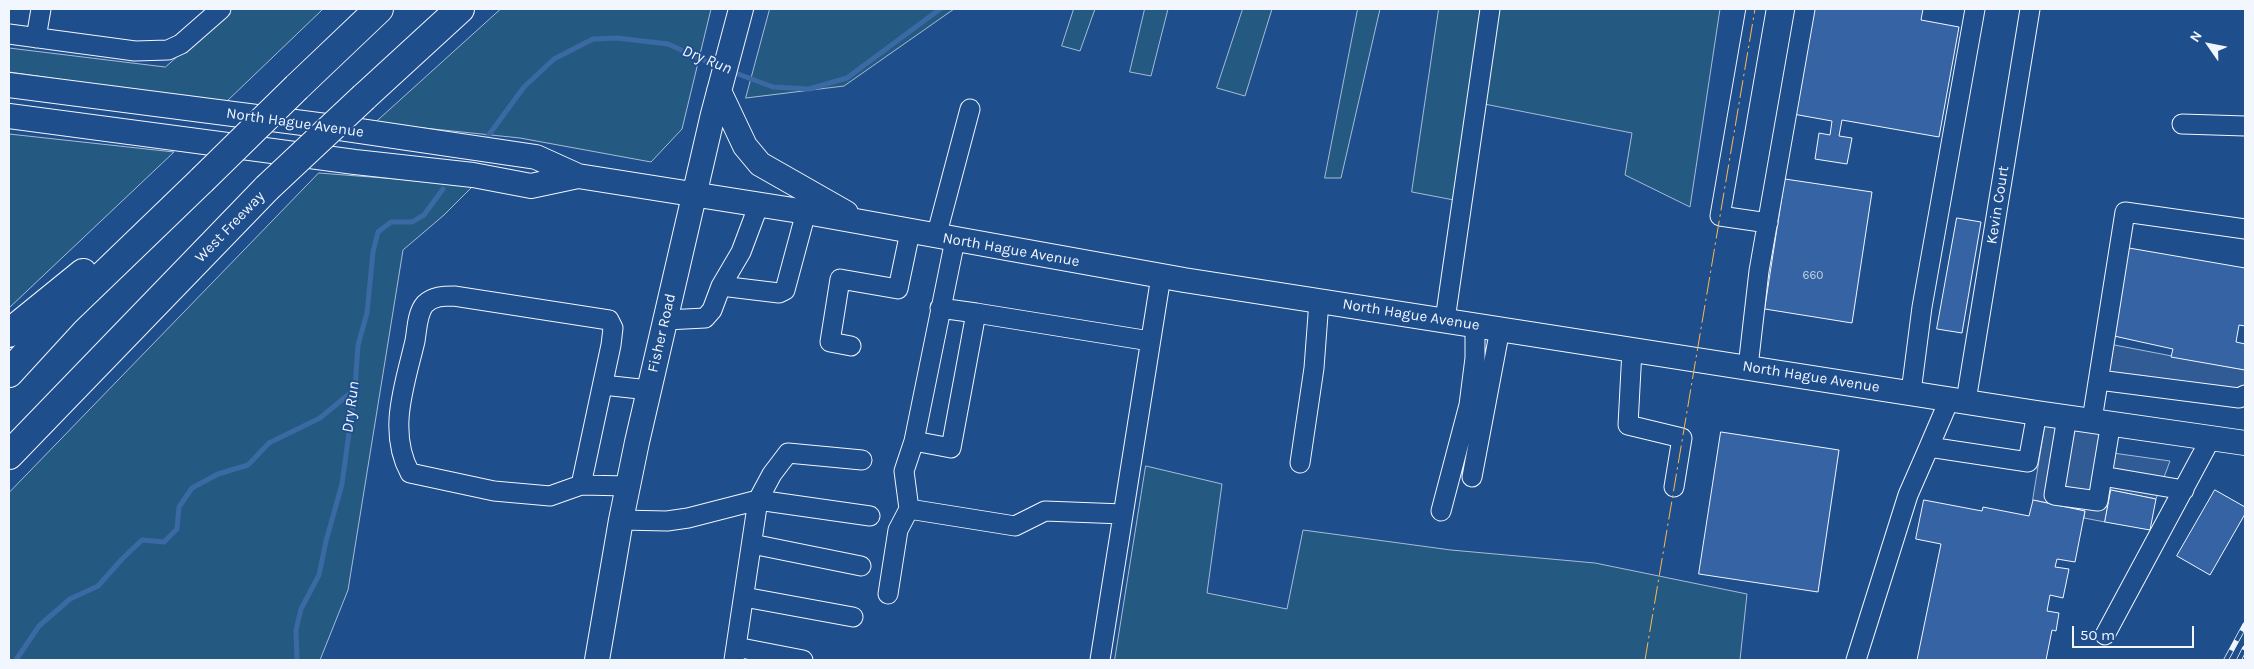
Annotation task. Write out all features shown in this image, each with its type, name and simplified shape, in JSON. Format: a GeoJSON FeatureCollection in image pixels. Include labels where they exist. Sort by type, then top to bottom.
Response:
{"type":"FeatureCollection","features":[{"type":"Feature","properties":{"kind":"highway"},"geometry":{"type":"LineString","coordinates":[[9,373],[64,313],[379,9]]}},
{"type":"Feature","properties":{"kind":"highway","name":"West Freeway"},"geometry":{"type":"LineString","coordinates":[[9,455],[267,188],[460,9]]}},
{"type":"Feature","properties":{"kind":"highway"},"geometry":{"type":"LineString","coordinates":[[9,333],[83,273],[147,232]]}},
{"type":"Feature","properties":{"kind":"main road","name":"Fisher Road"},"geometry":{"type":"LineString","coordinates":[[597,660],[628,486],[719,91],[742,9]]}},
{"type":"Feature","properties":{"kind":"main road","name":"North Hague Avenue"},"geometry":{"type":"LineString","coordinates":[[9,85],[326,126],[536,157],[578,176],[806,212],[1161,276],[1958,399],[2037,413],[2245,443]]}},
{"type":"Feature","properties":{"kind":"main road"},"geometry":{"type":"LineString","coordinates":[[719,91],[744,146],[760,164],[865,224]]}},
{"type":"Feature","properties":{"kind":"main road","name":"North Hague Avenue"},"geometry":{"type":"LineString","coordinates":[[9,116],[473,176],[531,186],[578,176]]}},
{"type":"Feature","properties":{"kind":"street"},"geometry":{"type":"LineString","coordinates":[[36,38],[41,9]]}},
{"type":"Feature","properties":{"kind":"street"},"geometry":{"type":"LineString","coordinates":[[9,34],[135,51],[168,50],[181,44],[221,9]]}},
{"type":"Feature","properties":{"kind":"street"},"geometry":{"type":"LineString","coordinates":[[1445,320],[1490,9]]}},
{"type":"Feature","properties":{"kind":"street"},"geometry":{"type":"LineString","coordinates":[[1756,9],[1720,216],[1768,224]]}},
{"type":"Feature","properties":{"kind":"street"},"geometry":{"type":"LineString","coordinates":[[1748,367],[1759,271],[1805,9]]}},
{"type":"Feature","properties":{"kind":"street"},"geometry":{"type":"LineString","coordinates":[[1910,392],[1922,307],[1975,9]]}},
{"type":"Feature","properties":{"kind":"street","name":"Kevin Court"},"geometry":{"type":"LineString","coordinates":[[1856,660],[1908,495],[1929,447],[1958,399],[2030,9]]}},
{"type":"Feature","properties":{"kind":"street"},"geometry":{"type":"LineString","coordinates":[[888,594],[898,530],[909,509],[904,471],[914,441],[940,308],[946,238],[970,109]]}},
{"type":"Feature","properties":{"kind":"street"},"geometry":{"type":"LineString","coordinates":[[2182,124],[2245,126]]}},
{"type":"Feature","properties":{"kind":"street"},"geometry":{"type":"LineString","coordinates":[[666,320],[705,318],[712,310],[721,286],[740,252],[759,204]]}},
{"type":"Feature","properties":{"kind":"street"},"geometry":{"type":"LineString","coordinates":[[721,286],[779,294],[785,290],[806,212]]}},
{"type":"Feature","properties":{"kind":"street"},"geometry":{"type":"LineString","coordinates":[[2067,417],[2054,495],[2098,501],[2102,476],[2098,380],[2124,212],[2245,229]]}},
{"type":"Feature","properties":{"kind":"street"},"geometry":{"type":"LineString","coordinates":[[851,346],[830,342],[840,278],[898,289],[910,232]]}},
{"type":"Feature","properties":{"kind":"street"},"geometry":{"type":"LineString","coordinates":[[1100,660],[1161,276]]}},
{"type":"Feature","properties":{"kind":"street"},"geometry":{"type":"LineString","coordinates":[[581,485],[611,345],[613,328],[609,320],[454,296],[436,297],[425,304],[419,317],[400,398],[399,442],[404,463],[410,473],[494,491],[550,496],[581,485],[628,486]]}},
{"type":"Feature","properties":{"kind":"street"},"geometry":{"type":"LineString","coordinates":[[1300,463],[1314,368],[1319,301]]}},
{"type":"Feature","properties":{"kind":"street"},"geometry":{"type":"LineString","coordinates":[[940,308],[1150,340]]}},
{"type":"Feature","properties":{"kind":"street"},"geometry":{"type":"LineString","coordinates":[[914,441],[951,448],[976,313]]}},
{"type":"Feature","properties":{"kind":"street"},"geometry":{"type":"LineString","coordinates":[[1442,511],[1469,405],[1475,358],[1475,325]]}},
{"type":"Feature","properties":{"kind":"street"},"geometry":{"type":"LineString","coordinates":[[1472,477],[1500,329]]}},
{"type":"Feature","properties":{"kind":"street"},"geometry":{"type":"LineString","coordinates":[[1632,350],[1628,425],[1682,438],[1674,487]]}},
{"type":"Feature","properties":{"kind":"street"},"geometry":{"type":"LineString","coordinates":[[2098,380],[2239,398],[2245,395]]}},
{"type":"Feature","properties":{"kind":"street"},"geometry":{"type":"LineString","coordinates":[[603,385],[650,390]]}},
{"type":"Feature","properties":{"kind":"street"},"geometry":{"type":"LineString","coordinates":[[1929,447],[2028,462],[2037,413]]}},
{"type":"Feature","properties":{"kind":"street"},"geometry":{"type":"LineString","coordinates":[[2105,635],[2211,438]]}},
{"type":"Feature","properties":{"kind":"street"},"geometry":{"type":"LineString","coordinates":[[803,660],[735,654],[758,500],[772,474],[788,453],[862,460]]}},
{"type":"Feature","properties":{"kind":"street"},"geometry":{"type":"LineString","coordinates":[[2102,476],[2184,490]]}},
{"type":"Feature","properties":{"kind":"street"},"geometry":{"type":"LineString","coordinates":[[621,520],[667,521],[688,518],[758,500],[870,516]]}},
{"type":"Feature","properties":{"kind":"street"},"geometry":{"type":"LineString","coordinates":[[909,509],[1015,526],[1045,511],[1123,514]]}},
{"type":"Feature","properties":{"kind":"street"},"geometry":{"type":"LineString","coordinates":[[752,544],[860,566]]}},
{"type":"Feature","properties":{"kind":"street"},"geometry":{"type":"LineString","coordinates":[[744,597],[853,617]]}},
{"type":"Feature","properties":{"kind":"shaded area"},"geometry":{"type":"Polygon","coordinates":[[[231,9],[323,9],[225,103],[9,72],[9,48],[165,67],[231,9]]]}},
{"type":"Feature","properties":{"kind":"shaded area"},"geometry":{"type":"Polygon","coordinates":[[[501,9],[711,9],[682,129],[651,162],[520,138],[375,123],[501,9]]]}},
{"type":"Feature","properties":{"kind":"shaded area"},"geometry":{"type":"Polygon","coordinates":[[[770,9],[954,9],[844,86],[746,98],[770,9]]]}},
{"type":"Feature","properties":{"kind":"shaded area"},"geometry":{"type":"Polygon","coordinates":[[[1074,9],[1095,9],[1080,51],[1062,46],[1074,9]]]}},
{"type":"Feature","properties":{"kind":"shaded area"},"geometry":{"type":"Polygon","coordinates":[[[1145,9],[1168,9],[1151,76],[1130,72],[1145,9]]]}},
{"type":"Feature","properties":{"kind":"shaded area"},"geometry":{"type":"Polygon","coordinates":[[[1243,9],[1272,9],[1245,96],[1217,88],[1243,9]]]}},
{"type":"Feature","properties":{"kind":"shaded area"},"geometry":{"type":"Polygon","coordinates":[[[1358,9],[1380,9],[1341,178],[1325,178],[1358,9]]]}},
{"type":"Feature","properties":{"kind":"shaded area"},"geometry":{"type":"Polygon","coordinates":[[[1439,9],[1720,9],[1690,207],[1625,175],[1632,133],[1469,101],[1454,200],[1412,192],[1439,9]]]}},
{"type":"Feature","properties":{"kind":"shaded area"},"geometry":{"type":"Polygon","coordinates":[[[9,134],[174,152],[9,308],[9,134]]]}},
{"type":"Feature","properties":{"kind":"shaded area"},"geometry":{"type":"Polygon","coordinates":[[[319,173],[474,185],[444,215],[403,250],[348,590],[320,660],[9,660],[9,493],[319,173]]]}},
{"type":"Feature","properties":{"kind":"shaded area"},"geometry":{"type":"Polygon","coordinates":[[[2104,343],[2245,370],[2245,395],[2099,380],[2104,343]]]}},
{"type":"Feature","properties":{"kind":"shaded area"},"geometry":{"type":"Polygon","coordinates":[[[2047,414],[2111,422],[2106,452],[2170,461],[2156,499],[2111,490],[2105,522],[2084,518],[2085,511],[2033,500],[2047,414]]]}},
{"type":"Feature","properties":{"kind":"shaded area"},"geometry":{"type":"Polygon","coordinates":[[[1146,466],[1222,484],[1207,593],[1287,609],[1303,530],[1451,550],[1595,563],[1747,594],[1740,660],[1115,660],[1146,466]]]}},
{"type":"Feature","properties":{"kind":"building"},"geometry":{"type":"Polygon","coordinates":[[[1812,9],[1923,9],[1921,20],[1959,27],[1939,137],[1842,120],[1839,136],[1852,138],[1847,164],[1815,159],[1819,133],[1830,135],[1832,121],[1793,114],[1812,9]]]}},
{"type":"Feature","properties":{"kind":"building"},"geometry":{"type":"Polygon","coordinates":[[[1785,179],[1872,192],[1852,323],[1765,309],[1785,179]]]}},
{"type":"Feature","properties":{"kind":"building"},"geometry":{"type":"Polygon","coordinates":[[[1957,218],[1981,222],[1962,333],[1937,329],[1957,218]]]}},
{"type":"Feature","properties":{"kind":"building"},"geometry":{"type":"Polygon","coordinates":[[[2129,248],[2245,268],[2245,326],[2239,325],[2236,342],[2245,344],[2245,370],[2171,357],[2173,349],[2114,336],[2129,248]]]}},
{"type":"Feature","properties":{"kind":"building"},"geometry":{"type":"Polygon","coordinates":[[[1721,432],[1839,450],[1818,592],[1699,574],[1721,432]]]}},
{"type":"Feature","properties":{"kind":"building"},"geometry":{"type":"Polygon","coordinates":[[[2111,490],[2156,499],[2150,530],[2105,522],[2111,490]]]}},
{"type":"Feature","properties":{"kind":"building"},"geometry":{"type":"Polygon","coordinates":[[[2215,490],[2245,507],[2245,514],[2210,575],[2177,556],[2215,490]]]}},
{"type":"Feature","properties":{"kind":"building"},"geometry":{"type":"Polygon","coordinates":[[[1924,500],[1982,511],[1983,507],[2029,516],[2033,500],[2085,511],[2075,562],[2057,559],[2055,567],[2069,569],[2063,598],[2050,595],[2047,611],[2059,613],[2056,631],[2052,630],[2046,660],[1917,660],[1941,544],[1916,539],[1924,500]]]}},
{"type":"Feature","properties":{"kind":"waterway","name":"Dry Run"},"geometry":{"type":"LineString","coordinates":[[730,71],[773,87],[809,89],[847,78],[940,9]]}},
{"type":"Feature","properties":{"kind":"waterway","name":"Dry Run"},"geometry":{"type":"LineString","coordinates":[[488,136],[524,87],[554,59],[593,39],[617,38],[668,44],[719,67]]}},
{"type":"Feature","properties":{"kind":"waterway","name":"Dry Run"},"geometry":{"type":"LineString","coordinates":[[297,660],[296,630],[301,609],[319,575],[326,541],[342,484],[355,389],[358,345],[367,313],[373,252],[378,232],[391,222],[412,222],[424,215],[443,189]]}},
{"type":"Feature","properties":{"kind":"waterway"},"geometry":{"type":"LineString","coordinates":[[16,660],[39,626],[70,599],[98,586],[142,540],[164,542],[177,529],[179,507],[192,488],[218,474],[248,465],[269,443],[320,418],[355,389]]}},
{"type":"Feature","properties":{"kind":"railway"},"geometry":{"type":"LineString","coordinates":[[2226,660],[2245,625]]}},
{"type":"Feature","properties":{"kind":"railway"},"geometry":{"type":"LineString","coordinates":[[2239,660],[2245,648]]}},
{"type":"Feature","properties":{"kind":"power"},"geometry":{"type":"LineString","coordinates":[[1645,660],[1755,9]]}}]}
